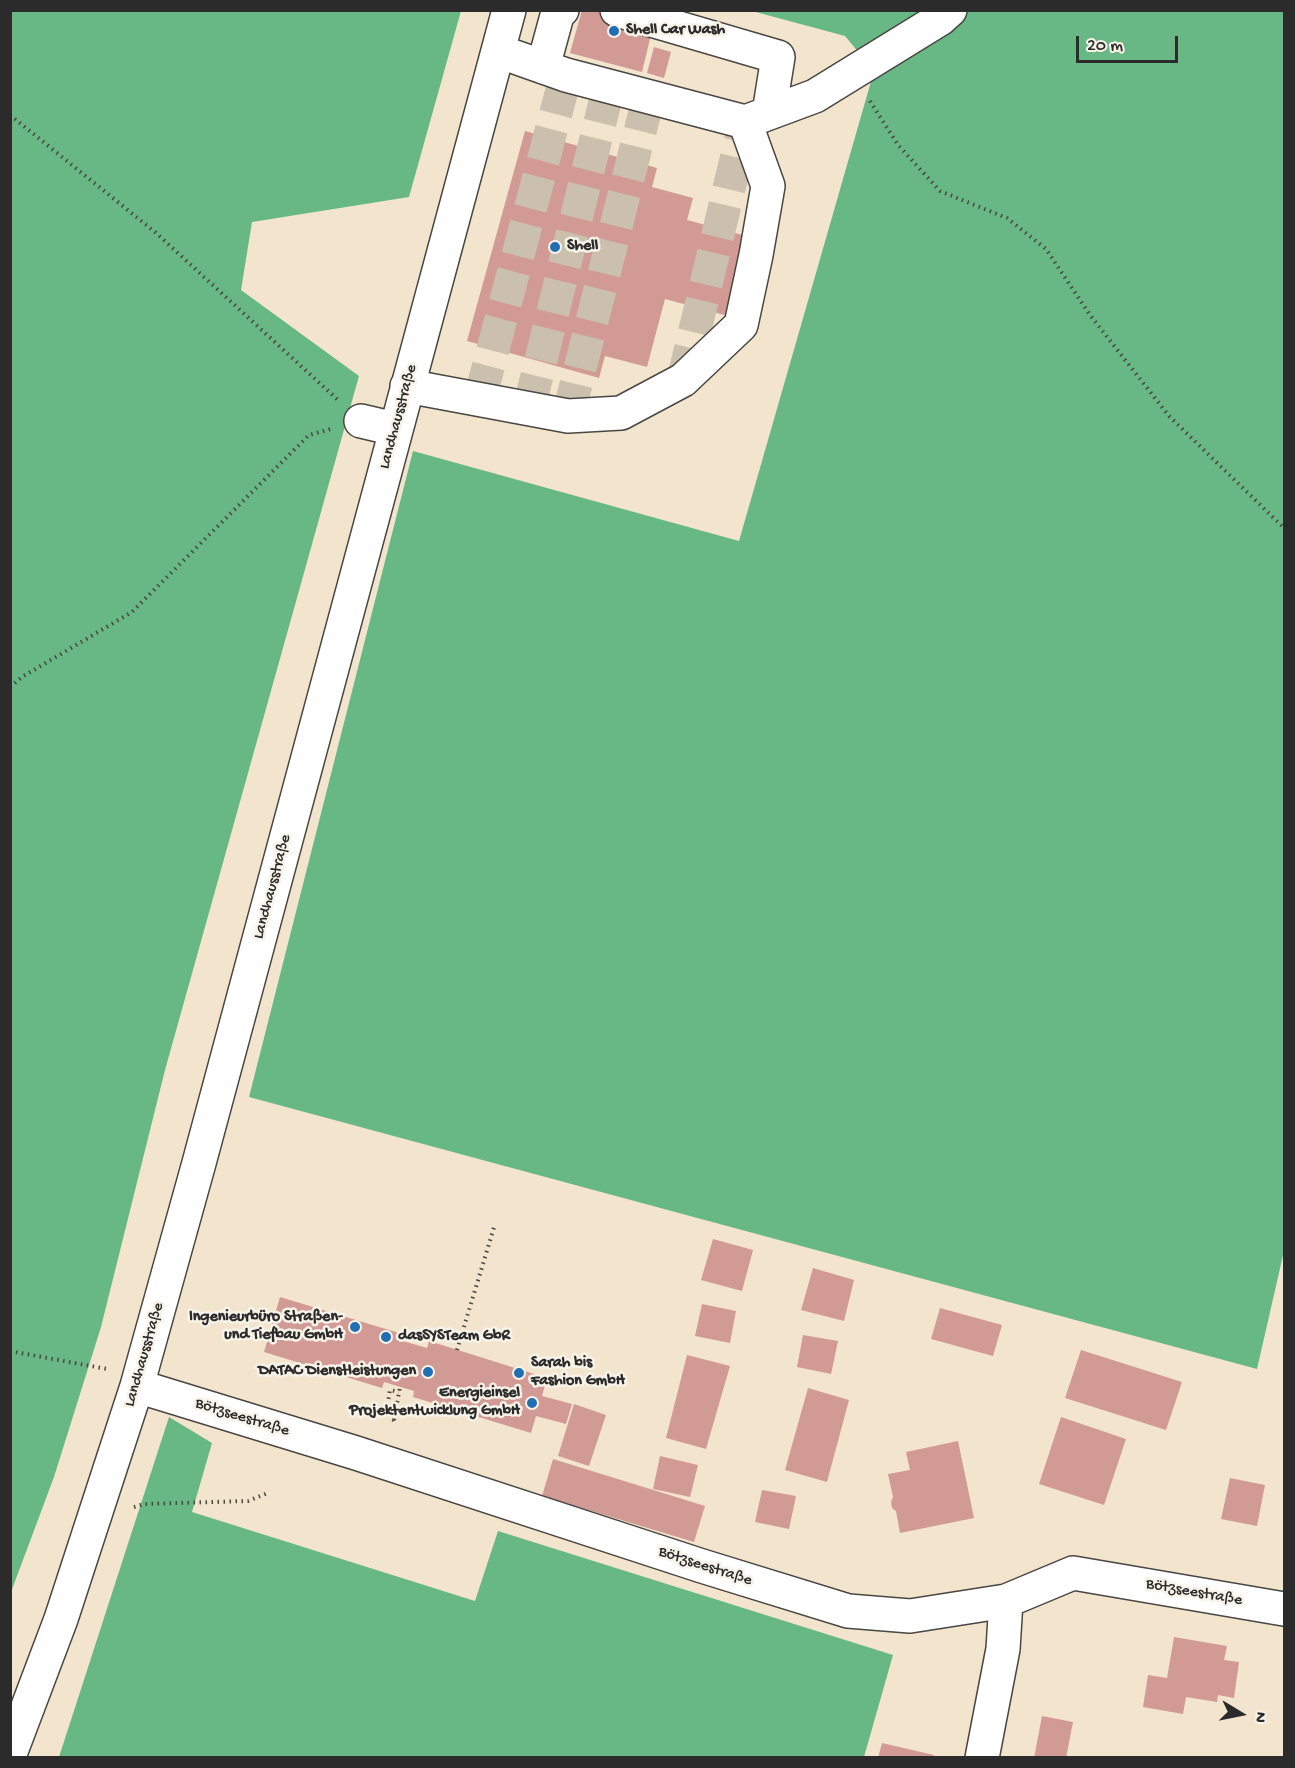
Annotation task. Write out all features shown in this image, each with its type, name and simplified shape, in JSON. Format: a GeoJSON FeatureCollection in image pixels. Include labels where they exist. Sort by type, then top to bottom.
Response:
{"type":"FeatureCollection","features":[{"type":"Feature","properties":{"kind":"street","name":"Landhausstraße"},"geometry":{"type":"LineString","coordinates":[[10,1754],[61,1619],[137,1386],[509,10]]}},
{"type":"Feature","properties":{"kind":"street"},"geometry":{"type":"LineString","coordinates":[[543,67],[558,12],[562,10]]}},
{"type":"Feature","properties":{"kind":"street"},"geometry":{"type":"LineString","coordinates":[[407,386],[568,416],[621,413],[683,380],[741,325],[768,186],[757,117],[778,57],[617,10]]}},
{"type":"Feature","properties":{"kind":"street"},"geometry":{"type":"LineString","coordinates":[[498,51],[543,67],[608,75],[757,117],[815,96],[940,19],[950,10]]}},
{"type":"Feature","properties":{"kind":"street"},"geometry":{"type":"LineString","coordinates":[[361,421],[395,429]]}},
{"type":"Feature","properties":{"kind":"street","name":"Bötzseestraße"},"geometry":{"type":"LineString","coordinates":[[137,1386],[356,1453],[848,1611],[910,1616],[1006,1600],[1073,1573],[1284,1609]]}},
{"type":"Feature","properties":{"kind":"street"},"geometry":{"type":"LineString","coordinates":[[982,1758],[1003,1649],[1006,1600]]}},
{"type":"Feature","properties":{"kind":"path"},"geometry":{"type":"LineString","coordinates":[[852,73],[898,145],[940,190],[1007,218],[1046,249],[1090,315],[1169,416],[1284,528]]}},
{"type":"Feature","properties":{"kind":"path"},"geometry":{"type":"LineString","coordinates":[[10,115],[155,232],[361,421]]}},
{"type":"Feature","properties":{"kind":"path"},"geometry":{"type":"LineString","coordinates":[[10,687],[22,677],[132,612],[309,435],[361,421]]}},
{"type":"Feature","properties":{"kind":"path"},"geometry":{"type":"LineString","coordinates":[[457,1350],[495,1224]]}},
{"type":"Feature","properties":{"kind":"path"},"geometry":{"type":"LineString","coordinates":[[10,1351],[103,1369]]}},
{"type":"Feature","properties":{"kind":"path"},"geometry":{"type":"LineString","coordinates":[[399,1389],[393,1421],[387,1408],[390,1390],[399,1389]]}},
{"type":"Feature","properties":{"kind":"path"},"geometry":{"type":"LineString","coordinates":[[128,1510],[144,1504],[248,1501],[268,1493]]}},
{"type":"Feature","properties":{"kind":"green space"},"geometry":{"type":"Polygon","coordinates":[[[11,11],[461,11],[409,197],[252,222],[241,290],[359,376],[165,1070],[101,1327],[54,1477],[11,1592],[11,11]]]}},
{"type":"Feature","properties":{"kind":"green space"},"geometry":{"type":"Polygon","coordinates":[[[752,11],[1284,11],[1284,1251],[1257,1369],[249,1097],[413,451],[739,541],[874,71],[845,36],[752,11]]]}},
{"type":"Feature","properties":{"kind":"green space"},"geometry":{"type":"Polygon","coordinates":[[[169,1417],[212,1443],[192,1512],[475,1601],[498,1531],[893,1655],[864,1757],[59,1757],[169,1417]]]}},
{"type":"Feature","properties":{"kind":"building","name":"Shell Car Wash"},"geometry":{"type":"Polygon","coordinates":[[[582,10],[657,10],[642,72],[570,53],[582,10]]]}},
{"type":"Feature","properties":{"kind":"building"},"geometry":{"type":"Polygon","coordinates":[[[654,47],[671,52],[664,78],[647,73],[654,47]]]}},
{"type":"Feature","properties":{"kind":"building"},"geometry":{"type":"Polygon","coordinates":[[[525,131],[657,168],[652,187],[693,198],[687,220],[750,237],[728,316],[665,299],[647,367],[605,356],[599,378],[467,341],[525,131]]]}},
{"type":"Feature","properties":{"kind":"building"},"geometry":{"type":"Polygon","coordinates":[[[713,1239],[753,1250],[742,1291],[701,1280],[713,1239]]]}},
{"type":"Feature","properties":{"kind":"building"},"geometry":{"type":"Polygon","coordinates":[[[813,1268],[854,1280],[844,1321],[801,1310],[813,1268]]]}},
{"type":"Feature","properties":{"kind":"building"},"geometry":{"type":"Polygon","coordinates":[[[280,1297],[399,1333],[396,1339],[427,1348],[429,1341],[547,1378],[542,1396],[572,1404],[566,1424],[536,1416],[531,1433],[413,1397],[414,1391],[384,1382],[382,1388],[264,1352],[280,1297]]]}},
{"type":"Feature","properties":{"kind":"building"},"geometry":{"type":"Polygon","coordinates":[[[702,1304],[736,1311],[730,1343],[695,1336],[702,1304]]]}},
{"type":"Feature","properties":{"kind":"building"},"geometry":{"type":"Polygon","coordinates":[[[940,1308],[1002,1325],[993,1356],[931,1339],[940,1308]]]}},
{"type":"Feature","properties":{"kind":"building"},"geometry":{"type":"Polygon","coordinates":[[[803,1335],[838,1341],[831,1374],[797,1367],[803,1335]]]}},
{"type":"Feature","properties":{"kind":"building"},"geometry":{"type":"Polygon","coordinates":[[[1081,1350],[1182,1382],[1166,1430],[1065,1398],[1081,1350]]]}},
{"type":"Feature","properties":{"kind":"building"},"geometry":{"type":"Polygon","coordinates":[[[687,1355],[730,1366],[706,1449],[666,1438],[687,1355]]]}},
{"type":"Feature","properties":{"kind":"building"},"geometry":{"type":"Polygon","coordinates":[[[808,1388],[849,1400],[827,1482],[785,1470],[808,1388]]]}},
{"type":"Feature","properties":{"kind":"building"},"geometry":{"type":"Polygon","coordinates":[[[574,1404],[606,1415],[589,1466],[558,1456],[574,1404]]]}},
{"type":"Feature","properties":{"kind":"building"},"geometry":{"type":"Polygon","coordinates":[[[1061,1417],[1126,1439],[1104,1505],[1039,1484],[1061,1417]]]}},
{"type":"Feature","properties":{"kind":"building"},"geometry":{"type":"Polygon","coordinates":[[[958,1441],[974,1518],[900,1533],[896,1511],[892,1508],[893,1497],[888,1474],[910,1470],[906,1452],[958,1441]]]}},
{"type":"Feature","properties":{"kind":"building"},"geometry":{"type":"Polygon","coordinates":[[[660,1456],[698,1465],[690,1497],[653,1489],[660,1456]]]}},
{"type":"Feature","properties":{"kind":"building"},"geometry":{"type":"Polygon","coordinates":[[[553,1459],[705,1506],[694,1542],[542,1496],[553,1459]]]}},
{"type":"Feature","properties":{"kind":"building"},"geometry":{"type":"Polygon","coordinates":[[[1230,1478],[1265,1485],[1257,1526],[1221,1519],[1230,1478]]]}},
{"type":"Feature","properties":{"kind":"building"},"geometry":{"type":"Polygon","coordinates":[[[762,1490],[796,1496],[789,1529],[755,1522],[762,1490]]]}},
{"type":"Feature","properties":{"kind":"building"},"geometry":{"type":"Polygon","coordinates":[[[1174,1637],[1227,1646],[1224,1660],[1239,1662],[1234,1698],[1218,1695],[1217,1702],[1186,1697],[1183,1714],[1143,1707],[1148,1675],[1167,1678],[1174,1637]]]}},
{"type":"Feature","properties":{"kind":"building"},"geometry":{"type":"Polygon","coordinates":[[[1042,1716],[1073,1722],[1066,1758],[1034,1758],[1042,1716]]]}},
{"type":"Feature","properties":{"kind":"building"},"geometry":{"type":"Polygon","coordinates":[[[882,1743],[934,1755],[933,1758],[878,1758],[882,1743]]]}},
{"type":"Feature","properties":{"kind":"tunnel"},"geometry":{"type":"LineString","coordinates":[[480,398],[566,75]]}},
{"type":"Feature","properties":{"kind":"tunnel"},"geometry":{"type":"LineString","coordinates":[[529,408],[609,86]]}},
{"type":"Feature","properties":{"kind":"tunnel"},"geometry":{"type":"LineString","coordinates":[[568,416],[649,96]]}},
{"type":"Feature","properties":{"kind":"tunnel"},"geometry":{"type":"LineString","coordinates":[[683,380],[745,122]]}},
{"type":"Feature","properties":{"kind":"place","name":"Shell Car Wash"},"geometry":{"type":"Point","coordinates":[614,31]}},
{"type":"Feature","properties":{"kind":"place","name":"Shell"},"geometry":{"type":"Point","coordinates":[555,247]}},
{"type":"Feature","properties":{"kind":"place","name":"Ingenieurbüro Straßen- und Tiefbau GmbH"},"geometry":{"type":"Point","coordinates":[355,1327]}},
{"type":"Feature","properties":{"kind":"place","name":"dasSYSTeam GbR"},"geometry":{"type":"Point","coordinates":[386,1337]}},
{"type":"Feature","properties":{"kind":"place","name":"DATAC Dienstleistungen"},"geometry":{"type":"Point","coordinates":[428,1372]}},
{"type":"Feature","properties":{"kind":"place","name":"Sarah bis Fashion GmbH"},"geometry":{"type":"Point","coordinates":[519,1373]}},
{"type":"Feature","properties":{"kind":"place","name":"Energieinsel Projektentwicklung GmbH"},"geometry":{"type":"Point","coordinates":[532,1403]}}]}
